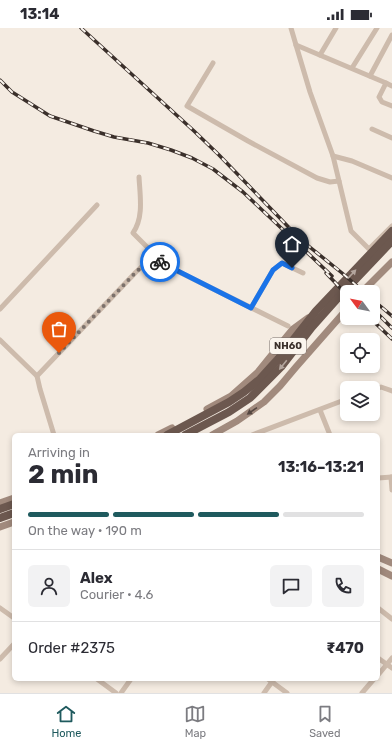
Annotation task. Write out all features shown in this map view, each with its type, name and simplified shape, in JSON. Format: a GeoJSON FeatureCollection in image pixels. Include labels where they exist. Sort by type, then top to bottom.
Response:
{"type":"FeatureCollection","features":[{"type":"Feature","properties":{"kind":"highway","name":"NH60"},"geometry":{"type":"LineString","coordinates":[[171,433],[229,402],[260,379],[316,311],[391,230]]}},
{"type":"Feature","properties":{"kind":"highway","name":"NH60"},"geometry":{"type":"LineString","coordinates":[[189,433],[229,412],[250,398],[281,367],[312,327],[392,241]]}},
{"type":"Feature","properties":{"kind":"highway"},"geometry":{"type":"LineString","coordinates":[[0,509],[12,505]]}},
{"type":"Feature","properties":{"kind":"highway"},"geometry":{"type":"LineString","coordinates":[[0,518],[12,514]]}},
{"type":"Feature","properties":{"kind":"main road"},"geometry":{"type":"LineString","coordinates":[[368,285],[392,262]]}},
{"type":"Feature","properties":{"kind":"main road"},"geometry":{"type":"LineString","coordinates":[[162,433],[231,396],[258,372],[290,328],[316,311]]}},
{"type":"Feature","properties":{"kind":"main road"},"geometry":{"type":"LineString","coordinates":[[216,433],[237,421],[264,402],[280,386],[340,317]]}},
{"type":"Feature","properties":{"kind":"main road"},"geometry":{"type":"LineString","coordinates":[[0,503],[12,499]]}},
{"type":"Feature","properties":{"kind":"main road"},"geometry":{"type":"LineString","coordinates":[[0,527],[12,523]]}},
{"type":"Feature","properties":{"kind":"main road"},"geometry":{"type":"LineString","coordinates":[[380,557],[392,563]]}},
{"type":"Feature","properties":{"kind":"main road"},"geometry":{"type":"LineString","coordinates":[[380,570],[392,576]]}},
{"type":"Feature","properties":{"kind":"street"},"geometry":{"type":"LineString","coordinates":[[291,28],[310,92],[333,156],[351,231],[369,249],[391,230]]}},
{"type":"Feature","properties":{"kind":"street"},"geometry":{"type":"LineString","coordinates":[[320,55],[336,28]]}},
{"type":"Feature","properties":{"kind":"street"},"geometry":{"type":"LineString","coordinates":[[352,68],[377,28]]}},
{"type":"Feature","properties":{"kind":"street"},"geometry":{"type":"LineString","coordinates":[[370,76],[392,35]]}},
{"type":"Feature","properties":{"kind":"street"},"geometry":{"type":"LineString","coordinates":[[296,45],[392,86]]}},
{"type":"Feature","properties":{"kind":"street"},"geometry":{"type":"LineString","coordinates":[[213,64],[187,106],[317,178],[330,182],[339,181]]}},
{"type":"Feature","properties":{"kind":"street"},"geometry":{"type":"LineString","coordinates":[[386,83],[379,97],[382,102],[392,106]]}},
{"type":"Feature","properties":{"kind":"street"},"geometry":{"type":"LineString","coordinates":[[372,128],[392,138]]}},
{"type":"Feature","properties":{"kind":"street"},"geometry":{"type":"LineString","coordinates":[[333,156],[352,161],[392,178]]}},
{"type":"Feature","properties":{"kind":"street"},"geometry":{"type":"LineString","coordinates":[[139,177],[141,209],[137,227],[132,233],[149,249],[151,258]]}},
{"type":"Feature","properties":{"kind":"street"},"geometry":{"type":"LineString","coordinates":[[0,309],[97,205]]}},
{"type":"Feature","properties":{"kind":"street"},"geometry":{"type":"LineString","coordinates":[[151,258],[290,328]]}},
{"type":"Feature","properties":{"kind":"street"},"geometry":{"type":"LineString","coordinates":[[37,376],[130,278],[151,258]]}},
{"type":"Feature","properties":{"kind":"street"},"geometry":{"type":"LineString","coordinates":[[251,308],[273,270],[282,263],[303,273]]}},
{"type":"Feature","properties":{"kind":"street"},"geometry":{"type":"LineString","coordinates":[[0,340],[37,376],[53,433]]}},
{"type":"Feature","properties":{"kind":"street"},"geometry":{"type":"LineString","coordinates":[[380,387],[392,391]]}},
{"type":"Feature","properties":{"kind":"street"},"geometry":{"type":"LineString","coordinates":[[257,433],[340,402]]}},
{"type":"Feature","properties":{"kind":"street"},"geometry":{"type":"LineString","coordinates":[[320,410],[329,433]]}},
{"type":"Feature","properties":{"kind":"street"},"geometry":{"type":"LineString","coordinates":[[380,478],[392,477],[392,490]]}},
{"type":"Feature","properties":{"kind":"street"},"geometry":{"type":"LineString","coordinates":[[0,608],[12,617]]}},
{"type":"Feature","properties":{"kind":"street"},"geometry":{"type":"LineString","coordinates":[[380,610],[392,619]]}},
{"type":"Feature","properties":{"kind":"street"},"geometry":{"type":"LineString","coordinates":[[0,659],[12,646]]}},
{"type":"Feature","properties":{"kind":"street"},"geometry":{"type":"LineString","coordinates":[[380,672],[392,658]]}},
{"type":"Feature","properties":{"kind":"street"},"geometry":{"type":"LineString","coordinates":[[380,659],[392,668]]}},
{"type":"Feature","properties":{"kind":"street"},"geometry":{"type":"LineString","coordinates":[[100,681],[116,693]]}},
{"type":"Feature","properties":{"kind":"street"},"geometry":{"type":"LineString","coordinates":[[121,693],[130,681]]}},
{"type":"Feature","properties":{"kind":"street"},"geometry":{"type":"LineString","coordinates":[[264,693],[270,681]]}},
{"type":"Feature","properties":{"kind":"street"},"geometry":{"type":"LineString","coordinates":[[272,681],[287,693]]}},
{"type":"Feature","properties":{"kind":"street"},"geometry":{"type":"LineString","coordinates":[[362,693],[372,681]]}},
{"type":"Feature","properties":{"kind":"railway"},"geometry":{"type":"LineString","coordinates":[[81,28],[219,155],[301,240],[356,285]]}},
{"type":"Feature","properties":{"kind":"railway"},"geometry":{"type":"LineString","coordinates":[[0,80],[12,92],[50,116],[114,137],[148,143],[171,150],[192,158],[213,169],[243,192],[332,276]]}},
{"type":"Feature","properties":{"kind":"railway"},"geometry":{"type":"LineString","coordinates":[[326,273],[340,288]]}},
{"type":"Feature","properties":{"kind":"railway"},"geometry":{"type":"LineString","coordinates":[[380,306],[392,316]]}},
{"type":"Feature","properties":{"kind":"railway"},"geometry":{"type":"LineString","coordinates":[[380,316],[392,328]]}},
{"type":"Feature","properties":{"kind":"railway"},"geometry":{"type":"LineString","coordinates":[[377,325],[392,339]]}},
{"type":"Feature","properties":{"kind":"way so far"},"geometry":{"type":"LineString","coordinates":[[59,353],[151,258],[160,262]]}},
{"type":"Feature","properties":{"kind":"route"},"geometry":{"type":"LineString","coordinates":[[160,262],[251,308],[273,270],[282,263],[292,268]]}}]}
